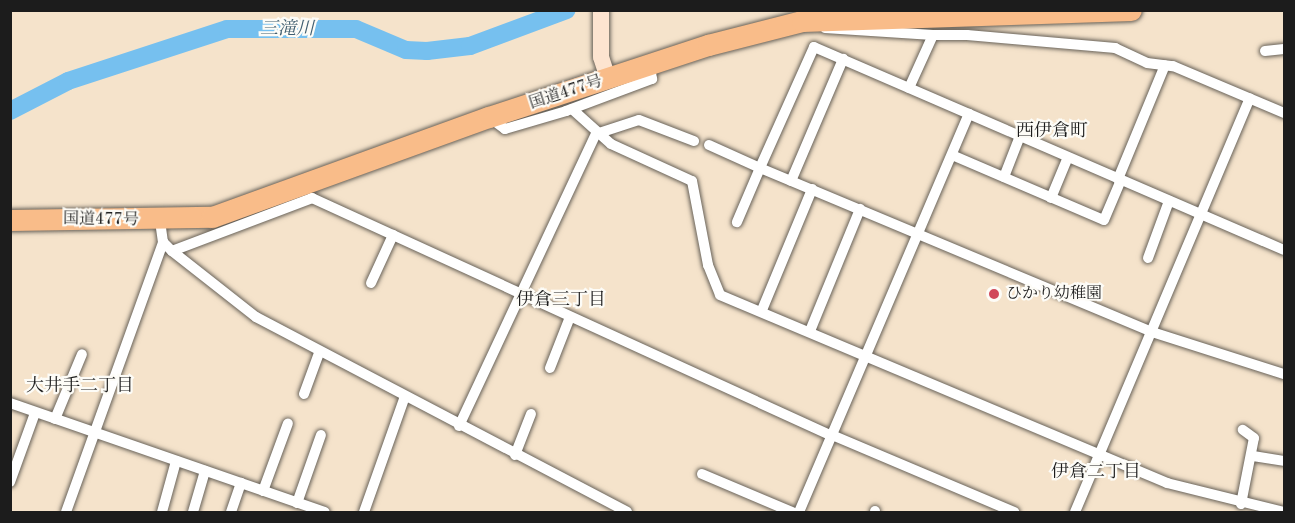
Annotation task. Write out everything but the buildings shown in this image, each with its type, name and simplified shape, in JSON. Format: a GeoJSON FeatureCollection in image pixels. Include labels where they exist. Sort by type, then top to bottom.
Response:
{"type":"FeatureCollection","features":[{"type":"Feature","properties":{"kind":"highway","name":"国道477号"},"geometry":{"type":"LineString","coordinates":[[10,220],[160,221],[212,217],[489,117],[802,21],[1131,10]]}},
{"type":"Feature","properties":{"kind":"street"},"geometry":{"type":"LineString","coordinates":[[600,10],[601,57],[608,79]]}},
{"type":"Feature","properties":{"kind":"street"},"geometry":{"type":"LineString","coordinates":[[802,21],[886,36],[933,35],[1096,45],[1165,65],[1284,113]]}},
{"type":"Feature","properties":{"kind":"street"},"geometry":{"type":"LineString","coordinates":[[909,88],[933,35]]}},
{"type":"Feature","properties":{"kind":"street"},"geometry":{"type":"LineString","coordinates":[[737,222],[814,46],[1284,250]]}},
{"type":"Feature","properties":{"kind":"street"},"geometry":{"type":"LineString","coordinates":[[1265,51],[1284,49]]}},
{"type":"Feature","properties":{"kind":"street"},"geometry":{"type":"LineString","coordinates":[[791,181],[843,59]]}},
{"type":"Feature","properties":{"kind":"street"},"geometry":{"type":"LineString","coordinates":[[952,155],[1104,220],[1165,65]]}},
{"type":"Feature","properties":{"kind":"street"},"geometry":{"type":"LineString","coordinates":[[489,117],[506,129],[572,109],[652,79],[650,67]]}},
{"type":"Feature","properties":{"kind":"street"},"geometry":{"type":"LineString","coordinates":[[1076,513],[1250,98]]}},
{"type":"Feature","properties":{"kind":"street"},"geometry":{"type":"LineString","coordinates":[[572,109],[596,134],[692,181],[720,295],[762,310],[1100,456],[1241,504],[1284,512]]}},
{"type":"Feature","properties":{"kind":"street"},"geometry":{"type":"LineString","coordinates":[[799,513],[969,114]]}},
{"type":"Feature","properties":{"kind":"street"},"geometry":{"type":"LineString","coordinates":[[459,426],[596,134],[639,120],[694,141]]}},
{"type":"Feature","properties":{"kind":"street"},"geometry":{"type":"LineString","coordinates":[[1004,177],[1020,136]]}},
{"type":"Feature","properties":{"kind":"street"},"geometry":{"type":"LineString","coordinates":[[709,145],[1152,332],[1284,374]]}},
{"type":"Feature","properties":{"kind":"street"},"geometry":{"type":"LineString","coordinates":[[1051,198],[1068,157]]}},
{"type":"Feature","properties":{"kind":"street"},"geometry":{"type":"LineString","coordinates":[[762,310],[812,189]]}},
{"type":"Feature","properties":{"kind":"street"},"geometry":{"type":"LineString","coordinates":[[172,251],[312,198],[832,435],[1014,513]]}},
{"type":"Feature","properties":{"kind":"street"},"geometry":{"type":"LineString","coordinates":[[1148,258],[1169,201]]}},
{"type":"Feature","properties":{"kind":"street"},"geometry":{"type":"LineString","coordinates":[[810,331],[860,209]]}},
{"type":"Feature","properties":{"kind":"street"},"geometry":{"type":"LineString","coordinates":[[160,221],[164,242],[172,251],[238,305],[319,353],[404,399],[627,513]]}},
{"type":"Feature","properties":{"kind":"street"},"geometry":{"type":"LineString","coordinates":[[371,283],[393,235]]}},
{"type":"Feature","properties":{"kind":"street"},"geometry":{"type":"LineString","coordinates":[[66,513],[164,242]]}},
{"type":"Feature","properties":{"kind":"street"},"geometry":{"type":"LineString","coordinates":[[550,368],[570,317]]}},
{"type":"Feature","properties":{"kind":"street"},"geometry":{"type":"LineString","coordinates":[[304,394],[319,353]]}},
{"type":"Feature","properties":{"kind":"street"},"geometry":{"type":"LineString","coordinates":[[55,420],[82,354]]}},
{"type":"Feature","properties":{"kind":"street"},"geometry":{"type":"LineString","coordinates":[[364,513],[404,399]]}},
{"type":"Feature","properties":{"kind":"street"},"geometry":{"type":"LineString","coordinates":[[10,403],[263,491],[300,507],[325,513]]}},
{"type":"Feature","properties":{"kind":"street"},"geometry":{"type":"LineString","coordinates":[[10,482],[35,412]]}},
{"type":"Feature","properties":{"kind":"street"},"geometry":{"type":"LineString","coordinates":[[515,455],[531,414]]}},
{"type":"Feature","properties":{"kind":"street"},"geometry":{"type":"LineString","coordinates":[[263,491],[288,423]]}},
{"type":"Feature","properties":{"kind":"street"},"geometry":{"type":"LineString","coordinates":[[1241,504],[1253,456],[1253,435],[1244,430]]}},
{"type":"Feature","properties":{"kind":"street"},"geometry":{"type":"LineString","coordinates":[[300,507],[321,435]]}},
{"type":"Feature","properties":{"kind":"street"},"geometry":{"type":"LineString","coordinates":[[1253,456],[1284,461]]}},
{"type":"Feature","properties":{"kind":"street"},"geometry":{"type":"LineString","coordinates":[[162,513],[176,461]]}},
{"type":"Feature","properties":{"kind":"street"},"geometry":{"type":"LineString","coordinates":[[193,513],[205,471]]}},
{"type":"Feature","properties":{"kind":"street"},"geometry":{"type":"LineString","coordinates":[[702,474],[792,513]]}},
{"type":"Feature","properties":{"kind":"street"},"geometry":{"type":"LineString","coordinates":[[231,513],[240,483]]}},
{"type":"Feature","properties":{"kind":"waterway","name":"三滝川"},"geometry":{"type":"LineString","coordinates":[[10,111],[68,81],[227,29],[356,29],[406,50],[427,51],[470,46],[567,10]]}},
{"type":"Feature","properties":{"kind":"place","name":"ひかり幼稚園"},"geometry":{"type":"Point","coordinates":[994,294]}},
{"type":"Feature","properties":{"kind":"district","name":"西伊倉町"},"geometry":{"type":"Point","coordinates":[1052,131]}},
{"type":"Feature","properties":{"kind":"district","name":"伊倉三丁目"},"geometry":{"type":"Point","coordinates":[561,300]}},
{"type":"Feature","properties":{"kind":"district","name":"大井手二丁目"},"geometry":{"type":"Point","coordinates":[80,386]}},
{"type":"Feature","properties":{"kind":"district","name":"伊倉二丁目"},"geometry":{"type":"Point","coordinates":[1096,472]}}]}
